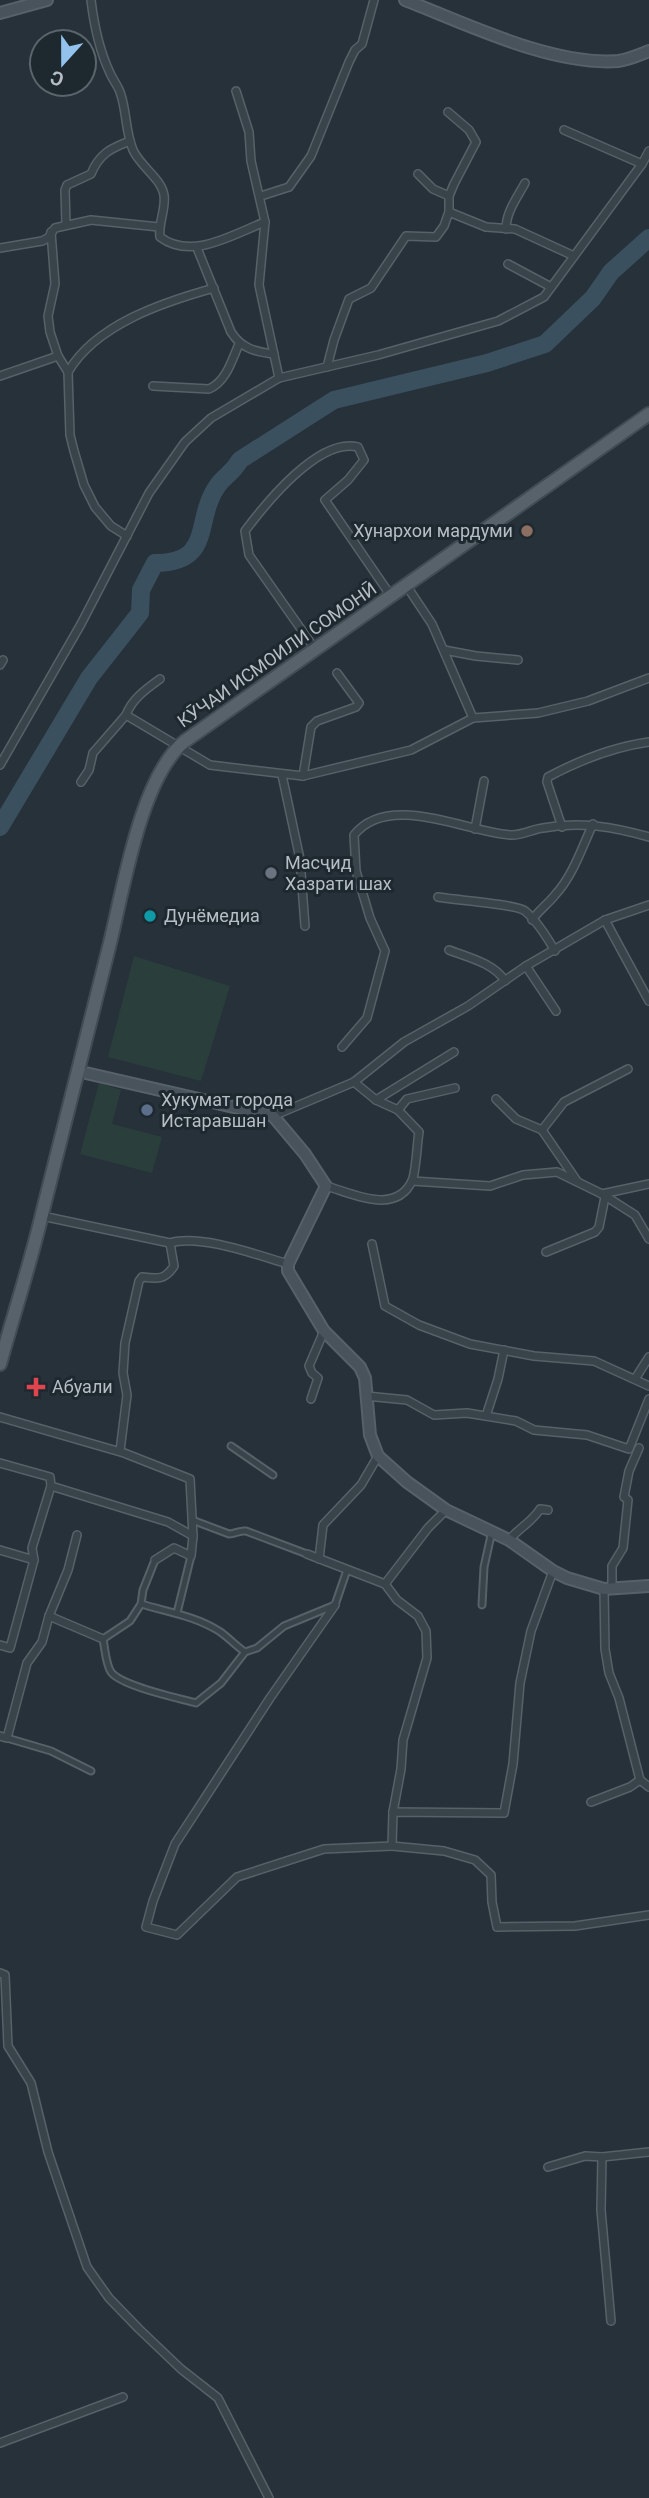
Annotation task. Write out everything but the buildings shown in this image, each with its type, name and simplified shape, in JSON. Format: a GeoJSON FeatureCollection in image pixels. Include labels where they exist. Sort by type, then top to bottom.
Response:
{"type":"FeatureCollection","features":[{"type":"Feature","properties":{"kind":"main road"},"geometry":{"type":"LineString","coordinates":[[0,13],[47,0]]}},
{"type":"Feature","properties":{"kind":"main road"},"geometry":{"type":"LineString","coordinates":[[405,0],[532,48],[576,60],[621,61],[649,51]]}},
{"type":"Feature","properties":{"kind":"main road","name":"КӮЧАИ ИСМОИЛИ СОМОНӢ"},"geometry":{"type":"LineString","coordinates":[[0,1364],[42,1216],[110,944],[121,888],[148,800],[157,779],[178,746],[649,414]]}},
{"type":"Feature","properties":{"kind":"main road"},"geometry":{"type":"LineString","coordinates":[[77,1072],[273,1116],[305,1154],[326,1186],[288,1264],[288,1272],[324,1331],[360,1367],[365,1378],[370,1435],[378,1456],[407,1482],[446,1510],[509,1540],[553,1571],[579,1583],[608,1588],[649,1586]]}},
{"type":"Feature","properties":{"kind":"street"},"geometry":{"type":"LineString","coordinates":[[91,0],[93,24],[105,63],[119,90],[134,153],[164,193],[160,237],[170,245],[184,249],[197,248],[265,222]]}},
{"type":"Feature","properties":{"kind":"street"},"geometry":{"type":"LineString","coordinates":[[261,196],[289,187],[311,156],[349,62],[355,50],[362,44],[374,0]]}},
{"type":"Feature","properties":{"kind":"street"},"geometry":{"type":"LineString","coordinates":[[236,91],[248,132],[251,160],[265,222],[260,285],[279,378]]}},
{"type":"Feature","properties":{"kind":"street"},"geometry":{"type":"LineString","coordinates":[[327,367],[349,299],[371,288],[407,236],[436,237],[444,226],[449,212],[449,196],[476,142],[469,130],[448,112]]}},
{"type":"Feature","properties":{"kind":"street"},"geometry":{"type":"LineString","coordinates":[[564,130],[642,164]]}},
{"type":"Feature","properties":{"kind":"street"},"geometry":{"type":"LineString","coordinates":[[66,225],[67,185],[91,174],[100,156],[130,141]]}},
{"type":"Feature","properties":{"kind":"street"},"geometry":{"type":"LineString","coordinates":[[1,760],[81,624],[149,494],[185,442],[211,418],[279,378],[498,321],[544,298],[642,164],[649,150]]}},
{"type":"Feature","properties":{"kind":"street"},"geometry":{"type":"LineString","coordinates":[[418,174],[433,189],[449,196]]}},
{"type":"Feature","properties":{"kind":"street"},"geometry":{"type":"LineString","coordinates":[[506,229],[506,219],[525,183]]}},
{"type":"Feature","properties":{"kind":"street"},"geometry":{"type":"LineString","coordinates":[[449,212],[486,227],[515,229],[574,256]]}},
{"type":"Feature","properties":{"kind":"street"},"geometry":{"type":"LineString","coordinates":[[0,248],[42,241],[48,238],[55,228],[91,220],[159,227]]}},
{"type":"Feature","properties":{"kind":"street"},"geometry":{"type":"LineString","coordinates":[[51,232],[55,284],[48,316],[58,356],[68,372],[70,435],[84,485],[95,507],[111,526],[127,536]]}},
{"type":"Feature","properties":{"kind":"street"},"geometry":{"type":"LineString","coordinates":[[197,248],[231,332],[239,344],[274,354]]}},
{"type":"Feature","properties":{"kind":"street"},"geometry":{"type":"LineString","coordinates":[[508,264],[551,287]]}},
{"type":"Feature","properties":{"kind":"street"},"geometry":{"type":"LineString","coordinates":[[68,372],[79,356],[116,327],[170,300],[214,288]]}},
{"type":"Feature","properties":{"kind":"street"},"geometry":{"type":"LineString","coordinates":[[153,386],[209,389],[216,386],[229,367],[239,344]]}},
{"type":"Feature","properties":{"kind":"street"},"geometry":{"type":"LineString","coordinates":[[0,376],[58,356]]}},
{"type":"Feature","properties":{"kind":"street"},"geometry":{"type":"LineString","coordinates":[[315,649],[249,555],[245,531],[269,499],[310,461],[349,444],[358,447],[364,460],[348,480],[326,500],[391,596]]}},
{"type":"Feature","properties":{"kind":"street"},"geometry":{"type":"LineString","coordinates":[[406,585],[432,624],[473,718]]}},
{"type":"Feature","properties":{"kind":"street"},"geometry":{"type":"LineString","coordinates":[[444,650],[518,660]]}},
{"type":"Feature","properties":{"kind":"street"},"geometry":{"type":"LineString","coordinates":[[303,776],[311,727],[317,721],[356,707],[359,703],[337,673]]}},
{"type":"Feature","properties":{"kind":"street"},"geometry":{"type":"LineString","coordinates":[[126,715],[210,765],[303,776],[411,750],[473,718],[538,713],[588,701],[649,678]]}},
{"type":"Feature","properties":{"kind":"street"},"geometry":{"type":"LineString","coordinates":[[81,782],[89,770],[93,753],[126,715],[129,706],[145,689],[160,679]]}},
{"type":"Feature","properties":{"kind":"street"},"geometry":{"type":"LineString","coordinates":[[562,827],[547,782],[548,777],[601,753],[649,742]]}},
{"type":"Feature","properties":{"kind":"street"},"geometry":{"type":"LineString","coordinates":[[282,775],[300,859],[305,926]]}},
{"type":"Feature","properties":{"kind":"street"},"geometry":{"type":"LineString","coordinates":[[475,829],[484,781]]}},
{"type":"Feature","properties":{"kind":"street"},"geometry":{"type":"LineString","coordinates":[[342,1047],[366,1018],[385,951],[370,918],[356,872],[354,835],[361,826],[383,818],[412,815],[440,818],[475,829],[516,835],[545,827],[593,824],[649,837]]}},
{"type":"Feature","properties":{"kind":"street"},"geometry":{"type":"LineString","coordinates":[[532,920],[544,904],[556,895],[573,867],[593,824]]}},
{"type":"Feature","properties":{"kind":"street"},"geometry":{"type":"LineString","coordinates":[[438,897],[480,904],[508,905],[524,910],[555,951]]}},
{"type":"Feature","properties":{"kind":"street"},"geometry":{"type":"LineString","coordinates":[[273,1116],[354,1082],[404,1042],[468,1006],[526,965],[555,951],[605,920],[649,905]]}},
{"type":"Feature","properties":{"kind":"street"},"geometry":{"type":"LineString","coordinates":[[605,920],[649,1000]]}},
{"type":"Feature","properties":{"kind":"street"},"geometry":{"type":"LineString","coordinates":[[449,950],[480,962],[501,974],[505,981]]}},
{"type":"Feature","properties":{"kind":"street"},"geometry":{"type":"LineString","coordinates":[[526,965],[556,1011]]}},
{"type":"Feature","properties":{"kind":"street"},"geometry":{"type":"LineString","coordinates":[[376,1100],[454,1052]]}},
{"type":"Feature","properties":{"kind":"street"},"geometry":{"type":"LineString","coordinates":[[542,1130],[564,1102],[628,1069]]}},
{"type":"Feature","properties":{"kind":"street"},"geometry":{"type":"LineString","coordinates":[[326,1186],[382,1201],[399,1196],[412,1181],[419,1132],[398,1110],[376,1100],[354,1082]]}},
{"type":"Feature","properties":{"kind":"street"},"geometry":{"type":"LineString","coordinates":[[398,1110],[407,1099],[455,1088]]}},
{"type":"Feature","properties":{"kind":"street"},"geometry":{"type":"LineString","coordinates":[[496,1099],[516,1119],[542,1130],[579,1185]]}},
{"type":"Feature","properties":{"kind":"street"},"geometry":{"type":"LineString","coordinates":[[412,1181],[490,1186],[523,1175],[557,1172],[635,1215],[649,1239]]}},
{"type":"Feature","properties":{"kind":"street"},"geometry":{"type":"LineString","coordinates":[[603,1195],[649,1184]]}},
{"type":"Feature","properties":{"kind":"street"},"geometry":{"type":"LineString","coordinates":[[546,1252],[596,1232],[603,1195]]}},
{"type":"Feature","properties":{"kind":"street"},"geometry":{"type":"LineString","coordinates":[[42,1216],[170,1243],[205,1242],[288,1264]]}},
{"type":"Feature","properties":{"kind":"street"},"geometry":{"type":"LineString","coordinates":[[120,1451],[127,1395],[123,1373],[130,1315],[142,1277],[160,1279],[168,1275],[174,1266],[170,1243]]}},
{"type":"Feature","properties":{"kind":"street"},"geometry":{"type":"LineString","coordinates":[[372,1244],[385,1306],[419,1325],[470,1343],[534,1356],[594,1361],[649,1386]]}},
{"type":"Feature","properties":{"kind":"street"},"geometry":{"type":"LineString","coordinates":[[311,1399],[317,1378],[309,1366],[324,1331]]}},
{"type":"Feature","properties":{"kind":"street"},"geometry":{"type":"LineString","coordinates":[[486,1416],[505,1350]]}},
{"type":"Feature","properties":{"kind":"street"},"geometry":{"type":"LineString","coordinates":[[635,1379],[649,1357]]}},
{"type":"Feature","properties":{"kind":"street"},"geometry":{"type":"LineString","coordinates":[[366,1396],[407,1400],[434,1415],[467,1413],[516,1421],[534,1430],[587,1435],[629,1449],[649,1448]]}},
{"type":"Feature","properties":{"kind":"street"},"geometry":{"type":"LineString","coordinates":[[633,1460],[629,1449],[649,1399]]}},
{"type":"Feature","properties":{"kind":"street"},"geometry":{"type":"LineString","coordinates":[[0,1417],[120,1451],[190,1479],[193,1536],[191,1556],[177,1613]]}},
{"type":"Feature","properties":{"kind":"street"},"geometry":{"type":"LineString","coordinates":[[231,1446],[273,1475]]}},
{"type":"Feature","properties":{"kind":"street"},"geometry":{"type":"LineString","coordinates":[[639,1448],[633,1460],[624,1497],[628,1500],[623,1548],[612,1566],[608,1588],[605,1649],[609,1673],[619,1698],[640,1780],[649,1787]]}},
{"type":"Feature","properties":{"kind":"street"},"geometry":{"type":"LineString","coordinates":[[319,1559],[323,1525],[361,1485],[378,1456]]}},
{"type":"Feature","properties":{"kind":"street"},"geometry":{"type":"LineString","coordinates":[[0,1463],[50,1477],[51,1486],[32,1548],[34,1560],[10,1648],[0,1645]]}},
{"type":"Feature","properties":{"kind":"street"},"geometry":{"type":"LineString","coordinates":[[51,1486],[167,1522],[193,1536]]}},
{"type":"Feature","properties":{"kind":"street"},"geometry":{"type":"LineString","coordinates":[[509,1540],[536,1516],[540,1509],[548,1510]]}},
{"type":"Feature","properties":{"kind":"street"},"geometry":{"type":"LineString","coordinates":[[385,1584],[428,1528],[446,1510]]}},
{"type":"Feature","properties":{"kind":"street"},"geometry":{"type":"LineString","coordinates":[[191,1520],[229,1534],[246,1531],[385,1584],[397,1600],[418,1616],[426,1631],[427,1658],[403,1740],[393,1812],[392,1846]]}},
{"type":"Feature","properties":{"kind":"street"},"geometry":{"type":"LineString","coordinates":[[482,1605],[484,1567],[492,1531]]}},
{"type":"Feature","properties":{"kind":"street"},"geometry":{"type":"LineString","coordinates":[[77,1535],[68,1570],[49,1616],[42,1642],[27,1663],[4,1737],[51,1751],[91,1771]]}},
{"type":"Feature","properties":{"kind":"street"},"geometry":{"type":"LineString","coordinates":[[103,1639],[130,1621],[141,1604],[143,1590],[155,1560],[174,1548],[191,1556]]}},
{"type":"Feature","properties":{"kind":"street"},"geometry":{"type":"LineString","coordinates":[[0,1550],[34,1560]]}},
{"type":"Feature","properties":{"kind":"street"},"geometry":{"type":"LineString","coordinates":[[347,1570],[335,1605],[270,1698],[175,1844],[146,1927],[177,1936],[237,1877],[324,1849],[392,1846],[444,1851],[474,1860],[491,1875],[492,1902],[497,1927],[575,1926],[649,1915]]}},
{"type":"Feature","properties":{"kind":"street"},"geometry":{"type":"LineString","coordinates":[[393,1812],[504,1814],[513,1764],[525,1657],[531,1631],[553,1571]]}},
{"type":"Feature","properties":{"kind":"street"},"geometry":{"type":"LineString","coordinates":[[141,1604],[177,1613],[221,1633],[244,1652]]}},
{"type":"Feature","properties":{"kind":"street"},"geometry":{"type":"LineString","coordinates":[[103,1639],[109,1669],[113,1675],[141,1688],[196,1703],[221,1683],[244,1652],[257,1648],[284,1626],[335,1605]]}},
{"type":"Feature","properties":{"kind":"street"},"geometry":{"type":"LineString","coordinates":[[49,1616],[103,1639]]}},
{"type":"Feature","properties":{"kind":"street"},"geometry":{"type":"LineString","coordinates":[[591,1802],[630,1787],[640,1780]]}},
{"type":"Feature","properties":{"kind":"street"},"geometry":{"type":"LineString","coordinates":[[0,1973],[5,1975],[8,2046],[31,2083],[48,2151],[87,2267],[109,2298],[139,2329],[181,2370],[218,2398],[269,2498]]}},
{"type":"Feature","properties":{"kind":"street"},"geometry":{"type":"LineString","coordinates":[[548,2167],[585,2156],[649,2152]]}},
{"type":"Feature","properties":{"kind":"street"},"geometry":{"type":"LineString","coordinates":[[602,2157],[601,2210],[611,2321]]}},
{"type":"Feature","properties":{"kind":"street"},"geometry":{"type":"LineString","coordinates":[[0,2443],[124,2397]]}},
{"type":"Feature","properties":{"kind":"green space"},"geometry":{"type":"Polygon","coordinates":[[[134,956],[230,986],[201,1081],[108,1057],[134,956]]]}},
{"type":"Feature","properties":{"kind":"green space"},"geometry":{"type":"Polygon","coordinates":[[[99,1083],[121,1090],[112,1124],[162,1137],[152,1173],[80,1154],[99,1083]]]}},
{"type":"Feature","properties":{"kind":"waterway"},"geometry":{"type":"LineString","coordinates":[[0,827],[89,678],[140,613],[141,590],[155,563],[174,561],[187,556],[195,547],[211,498],[218,485],[240,460],[334,400],[487,363],[545,344],[593,298],[611,272],[649,238]]}},
{"type":"Feature","properties":{"kind":"place","name":"Хунархои мардуми"},"geometry":{"type":"Point","coordinates":[527,531]}},
{"type":"Feature","properties":{"kind":"place","name":"Масҷид Хазрати шах"},"geometry":{"type":"Point","coordinates":[271,873]}},
{"type":"Feature","properties":{"kind":"place","name":"Дунёмедиа"},"geometry":{"type":"Point","coordinates":[150,916]}},
{"type":"Feature","properties":{"kind":"place","name":"Хукумат города Истаравшан"},"geometry":{"type":"Point","coordinates":[147,1110]}},
{"type":"Feature","properties":{"kind":"place","name":"Абуали"},"geometry":{"type":"Point","coordinates":[36,1387]}}]}
